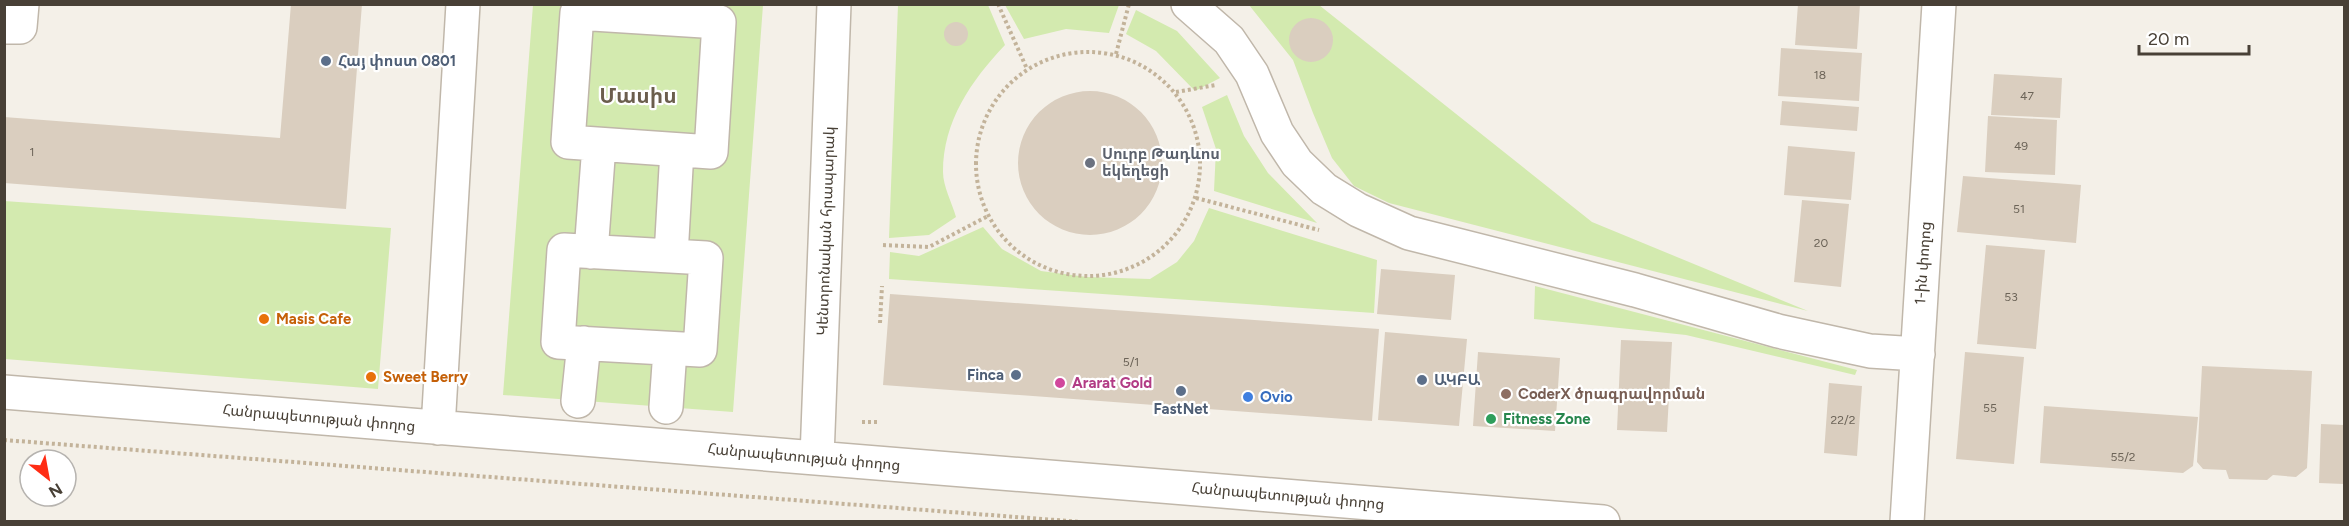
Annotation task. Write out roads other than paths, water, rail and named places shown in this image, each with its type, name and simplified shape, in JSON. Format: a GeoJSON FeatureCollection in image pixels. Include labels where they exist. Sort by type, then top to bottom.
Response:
{"type":"FeatureCollection","features":[{"type":"Feature","properties":{"kind":"street"},"geometry":{"type":"LineString","coordinates":[[4,27],[20,27],[22,4]]}},
{"type":"Feature","properties":{"kind":"street"},"geometry":{"type":"LineString","coordinates":[[438,428],[463,4]]}},
{"type":"Feature","properties":{"kind":"street","name":"Կենտրոնական հրապարակ"},"geometry":{"type":"LineString","coordinates":[[817,458],[834,4]]}},
{"type":"Feature","properties":{"kind":"street"},"geometry":{"type":"LineString","coordinates":[[1188,4],[1228,40],[1252,74],[1277,133],[1297,164],[1324,189],[1358,210],[1409,233],[1635,290],[1779,331],[1870,351],[1918,354]]}},
{"type":"Feature","properties":{"kind":"street","name":"1-ին փողոց"},"geometry":{"type":"LineString","coordinates":[[1907,522],[1940,4]]}},
{"type":"Feature","properties":{"kind":"street"},"geometry":{"type":"LineString","coordinates":[[604,11],[688,12],[719,22],[711,152],[568,142],[577,14],[604,11]]}},
{"type":"Feature","properties":{"kind":"street"},"geometry":{"type":"LineString","coordinates":[[591,252],[599,145]]}},
{"type":"Feature","properties":{"kind":"street"},"geometry":{"type":"LineString","coordinates":[[671,256],[677,150]]}},
{"type":"Feature","properties":{"kind":"street"},"geometry":{"type":"LineString","coordinates":[[564,250],[671,256],[705,258],[700,350],[558,342],[564,250]]}},
{"type":"Feature","properties":{"kind":"street"},"geometry":{"type":"LineString","coordinates":[[578,401],[584,343]]}},
{"type":"Feature","properties":{"kind":"street"},"geometry":{"type":"LineString","coordinates":[[666,407],[670,350]]}},
{"type":"Feature","properties":{"kind":"street","name":"Հանրապետության փողոց"},"geometry":{"type":"LineString","coordinates":[[4,392],[1603,522]]}},
{"type":"Feature","properties":{"kind":"place","name":"Հայ փոստ 0801"},"geometry":{"type":"Point","coordinates":[326,61]}},
{"type":"Feature","properties":{"kind":"place","name":"Սուրբ Թադևոս եկեղեցի"},"geometry":{"type":"Point","coordinates":[1090,163]}},
{"type":"Feature","properties":{"kind":"place","name":"Masis Cafe"},"geometry":{"type":"Point","coordinates":[264,319]}},
{"type":"Feature","properties":{"kind":"place","name":"Finca"},"geometry":{"type":"Point","coordinates":[1016,375]}},
{"type":"Feature","properties":{"kind":"place","name":"Sweet Berry"},"geometry":{"type":"Point","coordinates":[371,377]}},
{"type":"Feature","properties":{"kind":"place","name":"ԱԿԲԱ"},"geometry":{"type":"Point","coordinates":[1422,380]}},
{"type":"Feature","properties":{"kind":"place","name":"Ararat Gold"},"geometry":{"type":"Point","coordinates":[1060,383]}},
{"type":"Feature","properties":{"kind":"place","name":"FastNet"},"geometry":{"type":"Point","coordinates":[1181,391]}},
{"type":"Feature","properties":{"kind":"place","name":"CoderX ծրագրավորման"},"geometry":{"type":"Point","coordinates":[1506,394]}},
{"type":"Feature","properties":{"kind":"place","name":"Ovio"},"geometry":{"type":"Point","coordinates":[1248,397]}},
{"type":"Feature","properties":{"kind":"place","name":"Fitness Zone"},"geometry":{"type":"Point","coordinates":[1491,419]}},
{"type":"Feature","properties":{"kind":"district","name":"Մասիս"},"geometry":{"type":"Point","coordinates":[638,95]}}]}
